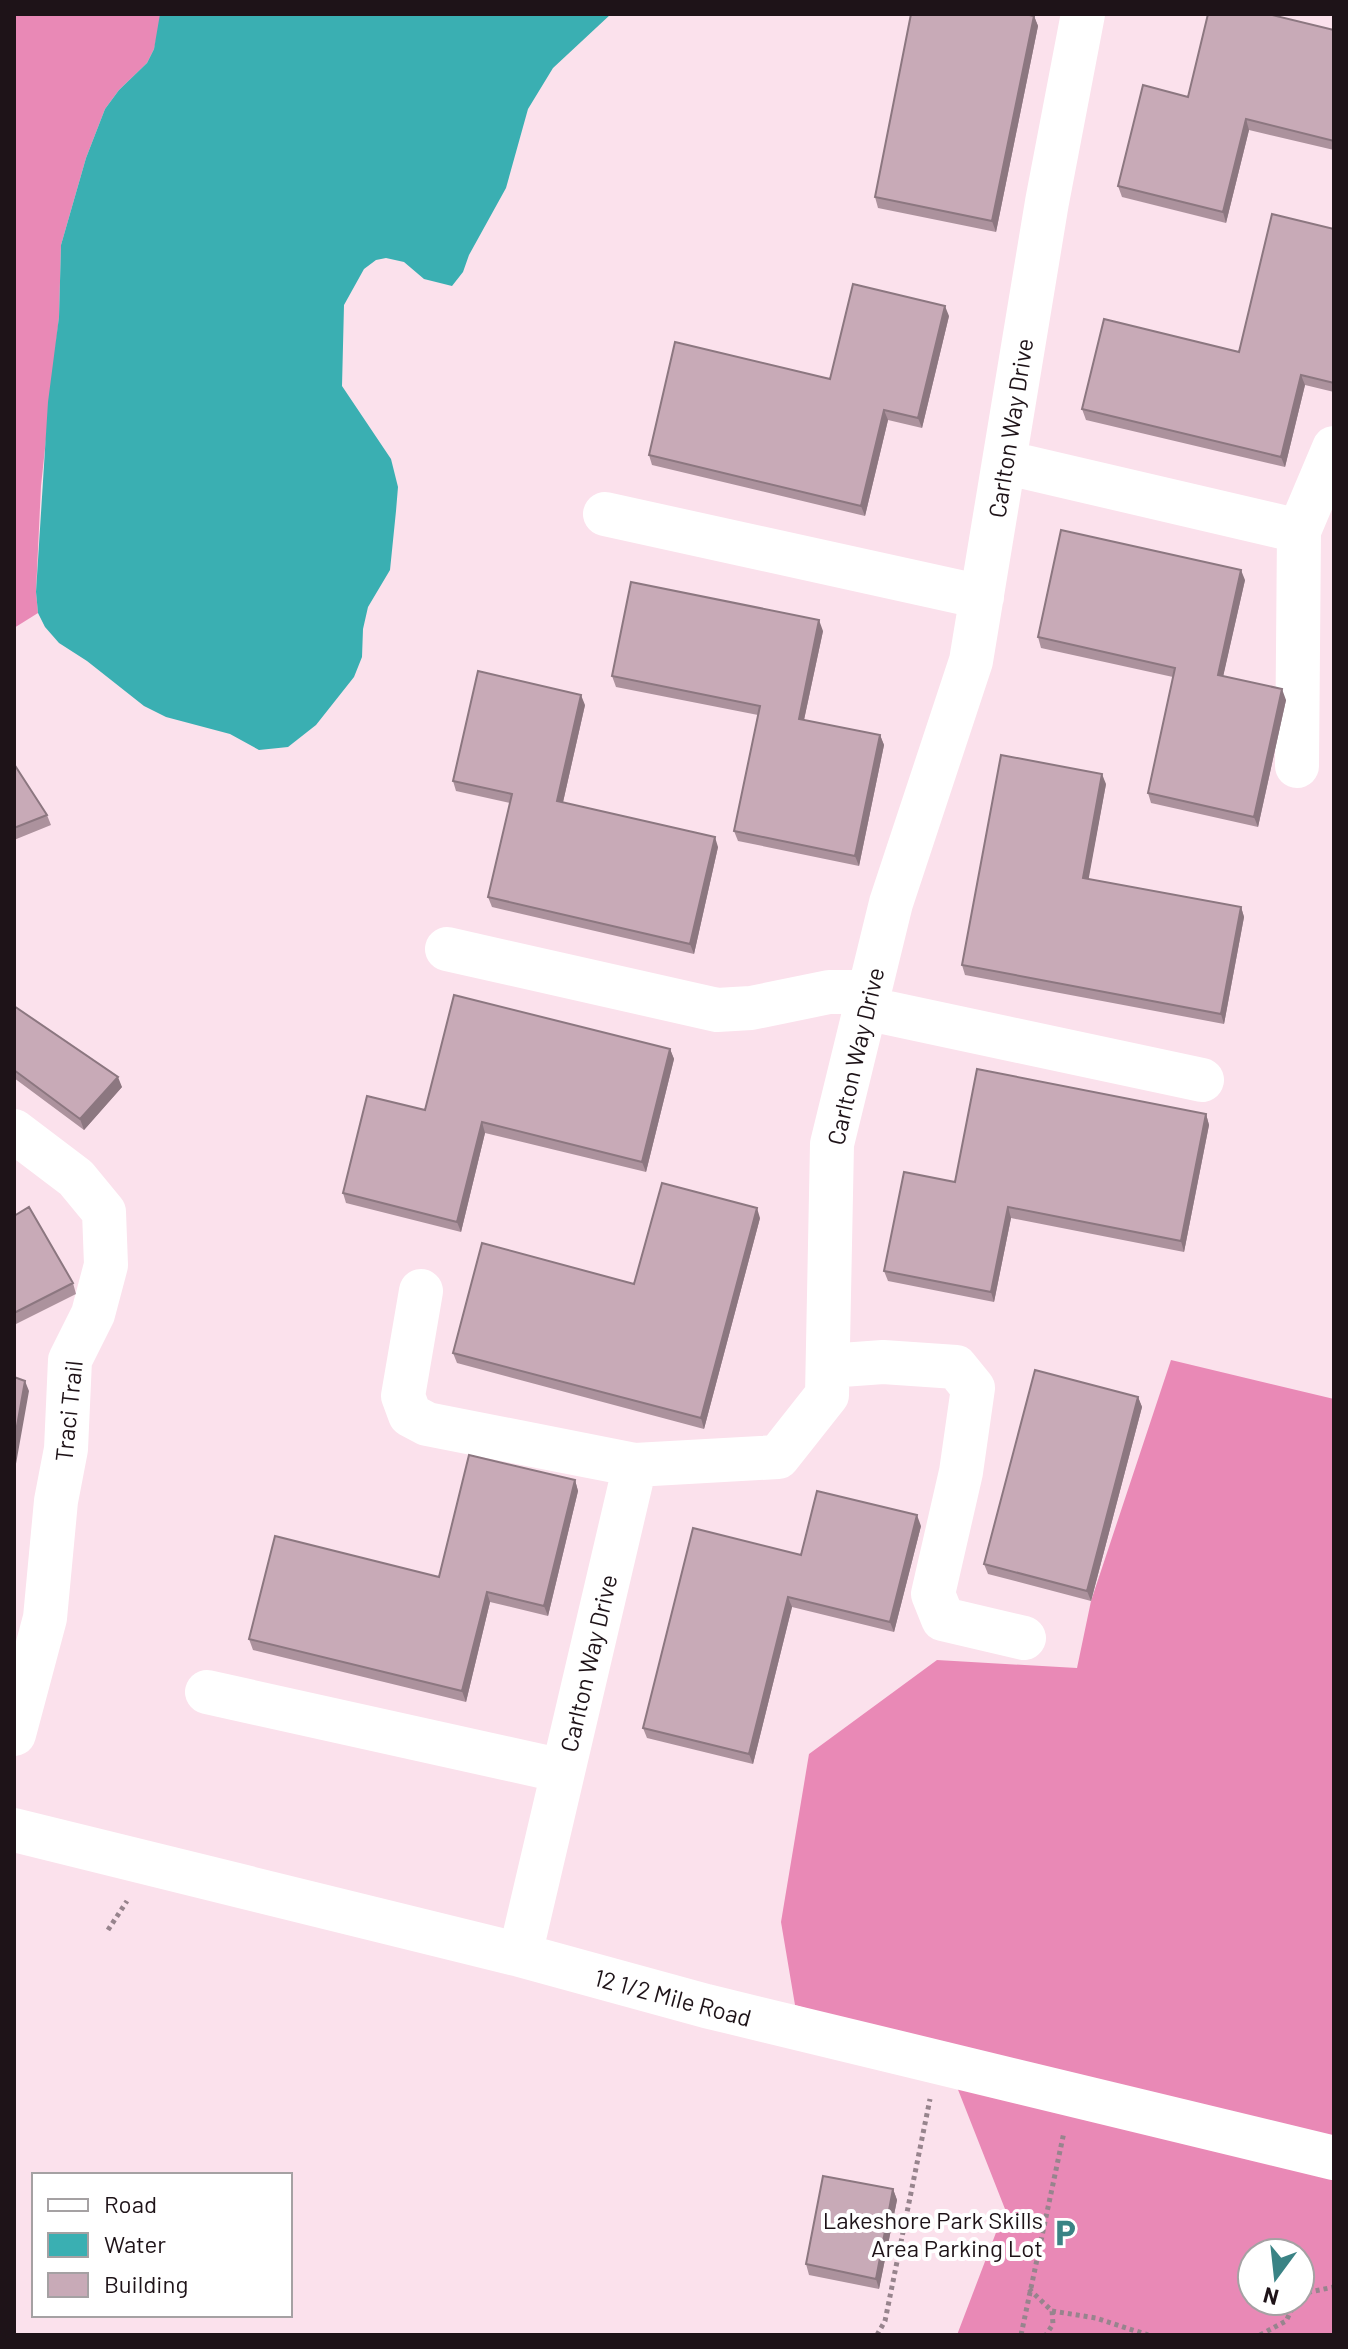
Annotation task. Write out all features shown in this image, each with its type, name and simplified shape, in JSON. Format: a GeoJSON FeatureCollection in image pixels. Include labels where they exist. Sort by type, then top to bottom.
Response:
{"type":"FeatureCollection","features":[{"type":"Feature","properties":{"kind":"street","name":"Carlton Way Drive"},"geometry":{"type":"LineString","coordinates":[[520,1955],[635,1465],[778,1457],[827,1395],[832,1144],[891,903],[971,661],[1047,202],[1083,14]]}},
{"type":"Feature","properties":{"kind":"street"},"geometry":{"type":"LineString","coordinates":[[1297,766],[1299,531],[1334,448]]}},
{"type":"Feature","properties":{"kind":"street"},"geometry":{"type":"LineString","coordinates":[[1004,462],[1299,531]]}},
{"type":"Feature","properties":{"kind":"street"},"geometry":{"type":"LineString","coordinates":[[605,514],[982,597]]}},
{"type":"Feature","properties":{"kind":"street"},"geometry":{"type":"LineString","coordinates":[[447,949],[717,1010],[751,1008],[829,992],[1202,1080]]}},
{"type":"Feature","properties":{"kind":"street","name":"Traci Trail"},"geometry":{"type":"LineString","coordinates":[[14,1131],[76,1178],[104,1212],[106,1265],[93,1314],[70,1360],[66,1449],[56,1501],[45,1618],[14,1734]]}},
{"type":"Feature","properties":{"kind":"street"},"geometry":{"type":"LineString","coordinates":[[421,1291],[403,1396],[410,1415],[427,1424],[635,1465]]}},
{"type":"Feature","properties":{"kind":"street"},"geometry":{"type":"LineString","coordinates":[[828,1366],[883,1362],[956,1367],[973,1388],[961,1472],[933,1594],[943,1619],[1024,1638]]}},
{"type":"Feature","properties":{"kind":"street"},"geometry":{"type":"LineString","coordinates":[[207,1692],[563,1771]]}},
{"type":"Feature","properties":{"kind":"street","name":"12 1/2 Mile Road"},"geometry":{"type":"LineString","coordinates":[[14,1830],[520,1955],[706,2006],[1334,2158]]}},
{"type":"Feature","properties":{"kind":"path"},"geometry":{"type":"LineString","coordinates":[[877,2335],[885,2321],[937,2063]]}},
{"type":"Feature","properties":{"kind":"path"},"geometry":{"type":"LineString","coordinates":[[1021,2335],[1072,2096]]}},
{"type":"Feature","properties":{"kind":"path"},"geometry":{"type":"LineString","coordinates":[[1029,2289],[1052,2311],[1096,2318],[1148,2335]]}},
{"type":"Feature","properties":{"kind":"path"},"geometry":{"type":"LineString","coordinates":[[1046,2335],[1053,2324],[1052,2311]]}},
{"type":"Feature","properties":{"kind":"path"},"geometry":{"type":"LineString","coordinates":[[1260,2335],[1288,2317]]}},
{"type":"Feature","properties":{"kind":"shaded area"},"geometry":{"type":"Polygon","coordinates":[[[14,14],[162,16],[154,49],[147,63],[119,90],[105,109],[86,158],[61,245],[59,317],[41,486],[36,592],[38,613],[14,628],[14,14]]]}},
{"type":"Feature","properties":{"kind":"shaded area"},"geometry":{"type":"Polygon","coordinates":[[[1171,1360],[1334,1399],[1334,2335],[957,2335],[1005,2209],[942,2049],[795,2005],[781,1922],[809,1754],[937,1660],[1077,1668],[1091,1601],[1171,1360]]]}},
{"type":"Feature","properties":{"kind":"water"},"geometry":{"type":"Polygon","coordinates":[[[160,14],[611,14],[553,68],[528,109],[506,188],[469,255],[463,272],[452,286],[424,279],[404,262],[386,258],[376,260],[364,269],[344,305],[342,386],[391,459],[398,487],[390,570],[368,607],[362,657],[354,677],[316,725],[288,747],[259,750],[230,734],[166,717],[144,706],[59,643],[38,613],[36,592],[48,402],[59,317],[61,245],[86,158],[105,109],[119,90],[147,63],[154,49],[160,14]]]}},
{"type":"Feature","properties":{"kind":"building"},"geometry":{"type":"Polygon","coordinates":[[[911,14],[1034,16],[992,221],[875,197],[911,14]]]}},
{"type":"Feature","properties":{"kind":"building"},"geometry":{"type":"Polygon","coordinates":[[[1208,14],[1268,14],[1334,30],[1334,141],[1246,119],[1223,212],[1118,186],[1143,85],[1188,97],[1208,14]]]}},
{"type":"Feature","properties":{"kind":"building"},"geometry":{"type":"Polygon","coordinates":[[[1272,214],[1334,229],[1334,383],[1301,375],[1281,457],[1082,409],[1104,319],[1239,352],[1272,214]]]}},
{"type":"Feature","properties":{"kind":"building"},"geometry":{"type":"Polygon","coordinates":[[[853,284],[945,306],[918,418],[884,410],[861,506],[649,455],[675,342],[830,379],[853,284]]]}},
{"type":"Feature","properties":{"kind":"building"},"geometry":{"type":"Polygon","coordinates":[[[1061,530],[1241,570],[1218,675],[1282,689],[1254,817],[1148,793],[1175,668],[1038,637],[1061,530]]]}},
{"type":"Feature","properties":{"kind":"building"},"geometry":{"type":"Polygon","coordinates":[[[631,582],[819,620],[799,719],[880,735],[855,856],[734,831],[760,706],[612,676],[631,582]]]}},
{"type":"Feature","properties":{"kind":"building"},"geometry":{"type":"Polygon","coordinates":[[[478,671],[581,695],[557,801],[715,837],[690,944],[488,897],[512,794],[453,781],[478,671]]]}},
{"type":"Feature","properties":{"kind":"building"},"geometry":{"type":"Polygon","coordinates":[[[1001,755],[1102,774],[1083,878],[1241,907],[1221,1014],[962,965],[1001,755]]]}},
{"type":"Feature","properties":{"kind":"building"},"geometry":{"type":"Polygon","coordinates":[[[14,764],[47,815],[14,828],[14,764]]]}},
{"type":"Feature","properties":{"kind":"building"},"geometry":{"type":"Polygon","coordinates":[[[454,995],[670,1049],[642,1162],[482,1122],[457,1222],[343,1193],[367,1096],[425,1110],[454,995]]]}},
{"type":"Feature","properties":{"kind":"building"},"geometry":{"type":"Polygon","coordinates":[[[14,1006],[118,1077],[80,1119],[14,1070],[14,1006]]]}},
{"type":"Feature","properties":{"kind":"building"},"geometry":{"type":"Polygon","coordinates":[[[977,1069],[1206,1114],[1181,1241],[1008,1207],[991,1292],[884,1271],[904,1172],[955,1182],[977,1069]]]}},
{"type":"Feature","properties":{"kind":"building"},"geometry":{"type":"Polygon","coordinates":[[[662,1183],[757,1208],[701,1418],[453,1353],[482,1243],[634,1284],[662,1183]]]}},
{"type":"Feature","properties":{"kind":"building"},"geometry":{"type":"Polygon","coordinates":[[[29,1207],[73,1283],[14,1313],[14,1216],[29,1207]]]}},
{"type":"Feature","properties":{"kind":"building"},"geometry":{"type":"Polygon","coordinates":[[[1035,1370],[1138,1397],[1087,1591],[984,1564],[1035,1370]]]}},
{"type":"Feature","properties":{"kind":"building"},"geometry":{"type":"Polygon","coordinates":[[[14,1377],[25,1381],[14,1443],[14,1377]]]}},
{"type":"Feature","properties":{"kind":"building"},"geometry":{"type":"Polygon","coordinates":[[[469,1455],[575,1480],[544,1606],[487,1592],[462,1691],[249,1639],[275,1536],[439,1577],[469,1455]]]}},
{"type":"Feature","properties":{"kind":"building"},"geometry":{"type":"Polygon","coordinates":[[[817,1491],[917,1515],[890,1622],[788,1597],[749,1754],[643,1728],[693,1528],[801,1555],[817,1491]]]}},
{"type":"Feature","properties":{"kind":"building"},"geometry":{"type":"Polygon","coordinates":[[[823,2176],[893,2189],[876,2279],[806,2264],[823,2176]]]}},
{"type":"Feature","properties":{"kind":"place","name":"Lakeshore Park Skills Area Parking Lot"},"geometry":{"type":"Point","coordinates":[1065,2233]}}]}
